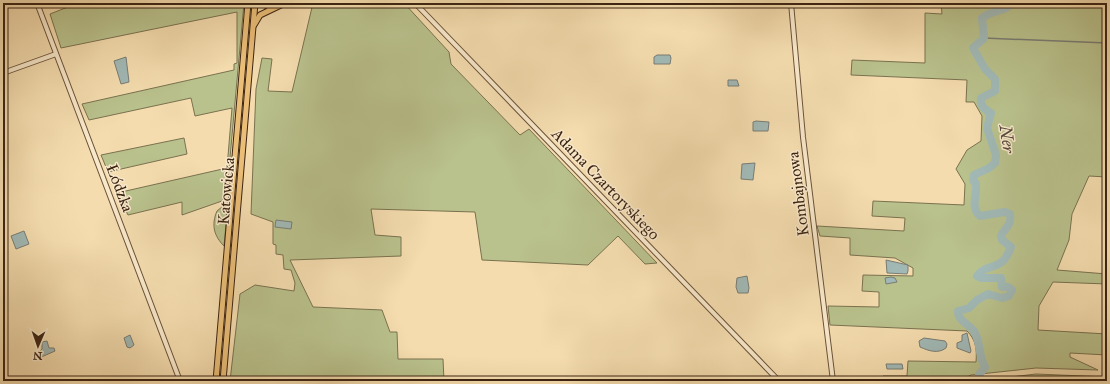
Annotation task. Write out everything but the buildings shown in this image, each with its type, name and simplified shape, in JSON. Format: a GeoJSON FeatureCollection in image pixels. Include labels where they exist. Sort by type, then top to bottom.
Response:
{"type":"FeatureCollection","features":[{"type":"Feature","properties":{"kind":"main road","name":"Katowicka"},"geometry":{"type":"LineString","coordinates":[[216,381],[248,3]]}},
{"type":"Feature","properties":{"kind":"main road","name":"Katowicka"},"geometry":{"type":"LineString","coordinates":[[224,381],[255,3]]}},
{"type":"Feature","properties":{"kind":"main road"},"geometry":{"type":"LineString","coordinates":[[261,3],[272,8]]}},
{"type":"Feature","properties":{"kind":"main road"},"geometry":{"type":"LineString","coordinates":[[253,27],[260,15],[285,3]]}},
{"type":"Feature","properties":{"kind":"street","name":"Łódzka"},"geometry":{"type":"LineString","coordinates":[[37,3],[180,381]]}},
{"type":"Feature","properties":{"kind":"street","name":"Adama Czartoryskiego"},"geometry":{"type":"LineString","coordinates":[[416,3],[779,381]]}},
{"type":"Feature","properties":{"kind":"street","name":"Kombajnowa"},"geometry":{"type":"LineString","coordinates":[[791,3],[803,137],[833,381]]}},
{"type":"Feature","properties":{"kind":"street"},"geometry":{"type":"LineString","coordinates":[[3,73],[56,54]]}},
{"type":"Feature","properties":{"kind":"green space"},"geometry":{"type":"Polygon","coordinates":[[[78,3],[244,3],[227,191],[222,201],[182,215],[182,202],[128,215],[117,193],[227,168],[232,108],[195,116],[191,98],[89,120],[82,104],[234,70],[234,64],[237,63],[237,12],[61,48],[50,14],[78,3]]]}},
{"type":"Feature","properties":{"kind":"green space"},"geometry":{"type":"Polygon","coordinates":[[[313,3],[404,3],[449,52],[451,64],[520,135],[529,129],[657,263],[645,264],[618,236],[588,265],[482,260],[475,212],[371,209],[375,235],[401,237],[401,256],[290,260],[313,307],[382,310],[390,332],[397,332],[398,359],[443,359],[444,381],[230,381],[240,294],[255,285],[294,291],[295,283],[291,270],[284,269],[283,255],[276,254],[276,245],[273,244],[273,222],[251,214],[256,89],[262,58],[272,59],[268,91],[292,92],[313,3]]]}},
{"type":"Feature","properties":{"kind":"green space"},"geometry":{"type":"Polygon","coordinates":[[[941,3],[1107,3],[1107,177],[1089,176],[1072,214],[1069,240],[1057,270],[1107,274],[1107,284],[1053,282],[1039,306],[1038,330],[1107,334],[1107,355],[1070,353],[1070,357],[1098,370],[1036,368],[971,375],[959,381],[883,381],[883,376],[907,376],[908,361],[976,362],[976,349],[974,341],[967,331],[830,325],[828,306],[879,307],[879,292],[862,291],[863,275],[913,276],[913,268],[895,258],[850,255],[850,238],[820,236],[817,226],[904,231],[905,218],[872,216],[873,201],[964,205],[965,184],[956,169],[967,150],[981,141],[982,116],[974,102],[966,102],[967,80],[851,75],[852,60],[925,63],[925,13],[942,14],[941,3]]]}},
{"type":"Feature","properties":{"kind":"green space"},"geometry":{"type":"Polygon","coordinates":[[[184,138],[187,154],[108,172],[101,155],[184,138]]]}},
{"type":"Feature","properties":{"kind":"green space"},"geometry":{"type":"Polygon","coordinates":[[[228,202],[224,246],[214,230],[214,221],[217,211],[228,202]]]}},
{"type":"Feature","properties":{"kind":"green space"},"geometry":{"type":"Polygon","coordinates":[[[1036,374],[1107,377],[1107,381],[978,381],[1036,374]]]}},
{"type":"Feature","properties":{"kind":"green space"},"geometry":{"type":"Polygon","coordinates":[[[495,378],[545,381],[495,381],[495,378]]]}},
{"type":"Feature","properties":{"kind":"water"},"geometry":{"type":"Polygon","coordinates":[[[657,55],[670,55],[670,64],[654,64],[654,57],[657,55]]]}},
{"type":"Feature","properties":{"kind":"water"},"geometry":{"type":"Polygon","coordinates":[[[126,57],[129,82],[121,84],[114,61],[126,57]]]}},
{"type":"Feature","properties":{"kind":"water"},"geometry":{"type":"Polygon","coordinates":[[[728,80],[737,80],[739,86],[728,86],[728,80]]]}},
{"type":"Feature","properties":{"kind":"water"},"geometry":{"type":"Polygon","coordinates":[[[753,122],[769,122],[768,131],[753,131],[753,122]]]}},
{"type":"Feature","properties":{"kind":"water"},"geometry":{"type":"Polygon","coordinates":[[[755,163],[753,180],[741,179],[742,164],[755,163]]]}},
{"type":"Feature","properties":{"kind":"water"},"geometry":{"type":"Polygon","coordinates":[[[276,220],[292,222],[291,229],[275,227],[276,220]]]}},
{"type":"Feature","properties":{"kind":"water"},"geometry":{"type":"Polygon","coordinates":[[[24,231],[29,244],[16,249],[11,236],[24,231]]]}},
{"type":"Feature","properties":{"kind":"water"},"geometry":{"type":"Polygon","coordinates":[[[886,260],[908,265],[907,274],[887,273],[886,260]]]}},
{"type":"Feature","properties":{"kind":"water"},"geometry":{"type":"Polygon","coordinates":[[[747,276],[749,288],[748,293],[738,293],[736,287],[737,278],[747,276]]]}},
{"type":"Feature","properties":{"kind":"water"},"geometry":{"type":"Polygon","coordinates":[[[885,278],[895,278],[897,282],[886,284],[885,278]]]}},
{"type":"Feature","properties":{"kind":"water"},"geometry":{"type":"Polygon","coordinates":[[[967,333],[971,351],[970,353],[957,348],[957,343],[962,341],[962,335],[967,333]]]}},
{"type":"Feature","properties":{"kind":"water"},"geometry":{"type":"Polygon","coordinates":[[[130,335],[134,345],[130,348],[127,347],[124,338],[130,335]]]}},
{"type":"Feature","properties":{"kind":"water"},"geometry":{"type":"Polygon","coordinates":[[[924,338],[945,341],[947,344],[946,348],[940,351],[933,351],[920,347],[919,341],[924,338]]]}},
{"type":"Feature","properties":{"kind":"water"},"geometry":{"type":"Polygon","coordinates":[[[47,341],[49,348],[54,348],[55,351],[39,358],[39,352],[42,349],[42,342],[47,341]]]}},
{"type":"Feature","properties":{"kind":"water"},"geometry":{"type":"Polygon","coordinates":[[[886,364],[902,364],[903,369],[887,369],[886,364]]]}},
{"type":"Feature","properties":{"kind":"waterway","name":"Ner"},"geometry":{"type":"LineString","coordinates":[[978,381],[979,375],[985,367],[981,358],[978,342],[975,333],[960,318],[958,311],[969,308],[977,300],[988,294],[1002,298],[1009,296],[1012,290],[1008,287],[1002,287],[1001,278],[981,278],[977,276],[986,269],[1003,261],[1011,247],[1002,240],[1001,236],[1009,224],[1010,214],[1005,212],[980,216],[975,209],[976,184],[973,180],[974,175],[989,168],[995,163],[996,155],[987,128],[991,113],[986,110],[981,103],[981,98],[995,91],[995,79],[985,69],[973,48],[984,38],[982,18],[988,14],[1006,8],[1009,6],[1009,3]]}},
{"type":"Feature","properties":{"kind":"waterway"},"geometry":{"type":"LineString","coordinates":[[984,38],[1107,43]]}}]}
